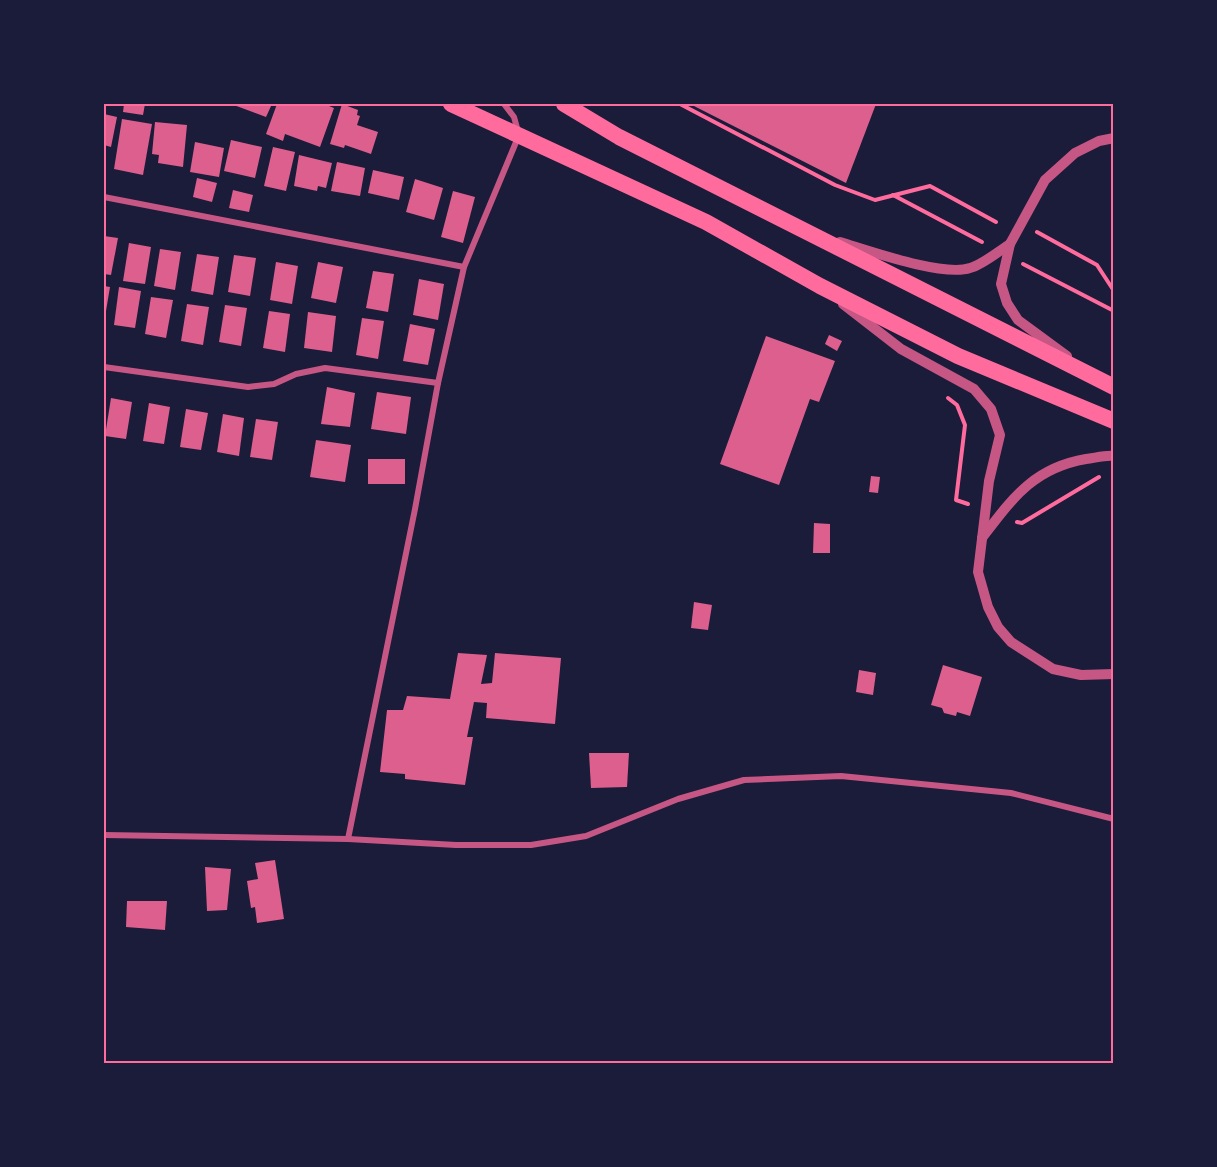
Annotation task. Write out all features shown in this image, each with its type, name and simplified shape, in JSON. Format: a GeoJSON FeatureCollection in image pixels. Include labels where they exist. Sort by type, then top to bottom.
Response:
{"type":"FeatureCollection","features":[{"type":"Feature","properties":{"kind":"highway"},"geometry":{"type":"LineString","coordinates":[[451,104],[706,222],[820,286],[958,356],[1113,421]]}},
{"type":"Feature","properties":{"kind":"highway"},"geometry":{"type":"LineString","coordinates":[[564,104],[619,137],[1107,384]]}},
{"type":"Feature","properties":{"kind":"street"},"geometry":{"type":"LineString","coordinates":[[348,839],[415,509],[438,383],[464,267],[519,135],[514,117],[504,104]]}},
{"type":"Feature","properties":{"kind":"street"},"geometry":{"type":"LineString","coordinates":[[1107,384],[1018,320],[1007,303],[1001,284],[1010,244],[1045,180],[1075,153],[1099,141],[1113,138]]}},
{"type":"Feature","properties":{"kind":"street"},"geometry":{"type":"LineString","coordinates":[[104,197],[464,267]]}},
{"type":"Feature","properties":{"kind":"street"},"geometry":{"type":"LineString","coordinates":[[816,236],[929,267],[950,270],[970,268],[1010,244]]}},
{"type":"Feature","properties":{"kind":"street"},"geometry":{"type":"LineString","coordinates":[[820,286],[901,349],[974,389],[991,409],[1000,435],[989,481],[978,572],[988,607],[998,627],[1011,642],[1053,669],[1081,675],[1113,674]]}},
{"type":"Feature","properties":{"kind":"street"},"geometry":{"type":"LineString","coordinates":[[104,367],[248,387],[274,384],[296,374],[325,368],[438,383]]}},
{"type":"Feature","properties":{"kind":"street"},"geometry":{"type":"LineString","coordinates":[[982,538],[1010,501],[1036,477],[1070,462],[1113,456]]}},
{"type":"Feature","properties":{"kind":"street"},"geometry":{"type":"LineString","coordinates":[[104,835],[531,845],[586,836],[678,799],[744,780],[841,776],[1011,793],[1113,819]]}},
{"type":"Feature","properties":{"kind":"path"},"geometry":{"type":"LineString","coordinates":[[680,104],[835,185],[874,200],[930,186],[996,222]]}},
{"type":"Feature","properties":{"kind":"path"},"geometry":{"type":"LineString","coordinates":[[893,194],[957,228]]}},
{"type":"Feature","properties":{"kind":"path"},"geometry":{"type":"LineString","coordinates":[[1037,232],[1097,265],[1113,291]]}},
{"type":"Feature","properties":{"kind":"path"},"geometry":{"type":"LineString","coordinates":[[1092,300],[1113,311]]}},
{"type":"Feature","properties":{"kind":"path"},"geometry":{"type":"LineString","coordinates":[[956,500],[965,425]]}},
{"type":"Feature","properties":{"kind":"path"},"geometry":{"type":"LineString","coordinates":[[1022,524],[1067,495],[1106,474]]}},
{"type":"Feature","properties":{"kind":"building"},"geometry":{"type":"Polygon","coordinates":[[[124,104],[145,104],[143,115],[123,112],[124,104]]]}},
{"type":"Feature","properties":{"kind":"building"},"geometry":{"type":"Polygon","coordinates":[[[231,104],[272,104],[266,117],[231,104]]]}},
{"type":"Feature","properties":{"kind":"building"},"geometry":{"type":"Polygon","coordinates":[[[277,104],[324,104],[334,108],[320,147],[285,134],[283,141],[266,134],[277,104]]]}},
{"type":"Feature","properties":{"kind":"building"},"geometry":{"type":"Polygon","coordinates":[[[342,104],[358,110],[357,115],[360,116],[357,125],[378,132],[371,154],[345,145],[344,148],[330,144],[342,104]]]}},
{"type":"Feature","properties":{"kind":"building"},"geometry":{"type":"Polygon","coordinates":[[[690,104],[876,104],[846,183],[690,104]]]}},
{"type":"Feature","properties":{"kind":"building"},"geometry":{"type":"Polygon","coordinates":[[[104,114],[117,117],[111,147],[104,145],[104,114]]]}},
{"type":"Feature","properties":{"kind":"building"},"geometry":{"type":"Polygon","coordinates":[[[122,119],[152,124],[143,175],[114,169],[122,119]]]}},
{"type":"Feature","properties":{"kind":"building"},"geometry":{"type":"Polygon","coordinates":[[[155,122],[187,125],[183,167],[158,163],[159,155],[152,154],[155,122]]]}},
{"type":"Feature","properties":{"kind":"building"},"geometry":{"type":"Polygon","coordinates":[[[231,140],[262,147],[255,178],[224,171],[231,140]]]}},
{"type":"Feature","properties":{"kind":"building"},"geometry":{"type":"Polygon","coordinates":[[[195,142],[224,148],[219,177],[190,172],[195,142]]]}},
{"type":"Feature","properties":{"kind":"building"},"geometry":{"type":"Polygon","coordinates":[[[273,147],[295,152],[286,191],[264,186],[273,147]]]}},
{"type":"Feature","properties":{"kind":"building"},"geometry":{"type":"Polygon","coordinates":[[[299,155],[332,163],[326,188],[318,186],[317,191],[294,186],[299,155]]]}},
{"type":"Feature","properties":{"kind":"building"},"geometry":{"type":"Polygon","coordinates":[[[337,162],[365,168],[360,196],[331,191],[337,162]]]}},
{"type":"Feature","properties":{"kind":"building"},"geometry":{"type":"Polygon","coordinates":[[[373,170],[404,177],[399,200],[368,193],[373,170]]]}},
{"type":"Feature","properties":{"kind":"building"},"geometry":{"type":"Polygon","coordinates":[[[197,178],[217,183],[212,202],[193,197],[197,178]]]}},
{"type":"Feature","properties":{"kind":"building"},"geometry":{"type":"Polygon","coordinates":[[[415,179],[443,188],[434,220],[406,212],[415,179]]]}},
{"type":"Feature","properties":{"kind":"building"},"geometry":{"type":"Polygon","coordinates":[[[233,190],[253,195],[249,212],[229,208],[233,190]]]}},
{"type":"Feature","properties":{"kind":"building"},"geometry":{"type":"Polygon","coordinates":[[[453,191],[475,197],[463,243],[441,237],[453,191]]]}},
{"type":"Feature","properties":{"kind":"building"},"geometry":{"type":"Polygon","coordinates":[[[104,236],[118,238],[111,275],[104,274],[104,236]]]}},
{"type":"Feature","properties":{"kind":"building"},"geometry":{"type":"Polygon","coordinates":[[[129,243],[151,247],[145,284],[123,281],[129,243]]]}},
{"type":"Feature","properties":{"kind":"building"},"geometry":{"type":"Polygon","coordinates":[[[160,249],[181,252],[175,290],[154,286],[160,249]]]}},
{"type":"Feature","properties":{"kind":"building"},"geometry":{"type":"Polygon","coordinates":[[[197,254],[219,257],[213,295],[191,291],[197,254]]]}},
{"type":"Feature","properties":{"kind":"building"},"geometry":{"type":"Polygon","coordinates":[[[234,255],[256,258],[250,296],[228,292],[234,255]]]}},
{"type":"Feature","properties":{"kind":"building"},"geometry":{"type":"Polygon","coordinates":[[[276,262],[298,266],[292,304],[270,300],[276,262]]]}},
{"type":"Feature","properties":{"kind":"building"},"geometry":{"type":"Polygon","coordinates":[[[318,262],[343,267],[336,303],[311,298],[318,262]]]}},
{"type":"Feature","properties":{"kind":"building"},"geometry":{"type":"Polygon","coordinates":[[[373,271],[394,274],[388,312],[366,308],[373,271]]]}},
{"type":"Feature","properties":{"kind":"building"},"geometry":{"type":"Polygon","coordinates":[[[419,279],[444,284],[438,320],[413,315],[419,279]]]}},
{"type":"Feature","properties":{"kind":"building"},"geometry":{"type":"Polygon","coordinates":[[[104,286],[110,287],[105,317],[104,317],[104,286]]]}},
{"type":"Feature","properties":{"kind":"building"},"geometry":{"type":"Polygon","coordinates":[[[119,287],[141,291],[135,328],[114,325],[119,287]]]}},
{"type":"Feature","properties":{"kind":"building"},"geometry":{"type":"Polygon","coordinates":[[[151,297],[173,300],[166,338],[145,334],[151,297]]]}},
{"type":"Feature","properties":{"kind":"building"},"geometry":{"type":"Polygon","coordinates":[[[187,304],[209,307],[203,345],[181,341],[187,304]]]}},
{"type":"Feature","properties":{"kind":"building"},"geometry":{"type":"Polygon","coordinates":[[[225,305],[247,308],[241,346],[219,342],[225,305]]]}},
{"type":"Feature","properties":{"kind":"building"},"geometry":{"type":"Polygon","coordinates":[[[269,311],[290,314],[285,352],[263,348],[269,311]]]}},
{"type":"Feature","properties":{"kind":"building"},"geometry":{"type":"Polygon","coordinates":[[[308,312],[336,316],[332,352],[304,348],[308,312]]]}},
{"type":"Feature","properties":{"kind":"building"},"geometry":{"type":"Polygon","coordinates":[[[362,318],[384,321],[378,359],[356,355],[362,318]]]}},
{"type":"Feature","properties":{"kind":"building"},"geometry":{"type":"Polygon","coordinates":[[[410,324],[435,329],[428,365],[403,361],[410,324]]]}},
{"type":"Feature","properties":{"kind":"building"},"geometry":{"type":"Polygon","coordinates":[[[829,335],[842,341],[837,351],[825,344],[829,335]]]}},
{"type":"Feature","properties":{"kind":"building"},"geometry":{"type":"Polygon","coordinates":[[[766,336],[835,361],[819,402],[810,399],[779,485],[720,464],[766,336]]]}},
{"type":"Feature","properties":{"kind":"building"},"geometry":{"type":"Polygon","coordinates":[[[327,387],[355,393],[350,427],[321,424],[327,387]]]}},
{"type":"Feature","properties":{"kind":"building"},"geometry":{"type":"Polygon","coordinates":[[[377,392],[411,397],[406,434],[371,429],[377,392]]]}},
{"type":"Feature","properties":{"kind":"building"},"geometry":{"type":"Polygon","coordinates":[[[111,398],[132,402],[126,439],[105,436],[111,398]]]}},
{"type":"Feature","properties":{"kind":"building"},"geometry":{"type":"Polygon","coordinates":[[[149,403],[170,407],[164,444],[143,441],[149,403]]]}},
{"type":"Feature","properties":{"kind":"building"},"geometry":{"type":"Polygon","coordinates":[[[186,409],[208,413],[201,450],[180,447],[186,409]]]}},
{"type":"Feature","properties":{"kind":"building"},"geometry":{"type":"Polygon","coordinates":[[[223,414],[244,418],[239,456],[217,452],[223,414]]]}},
{"type":"Feature","properties":{"kind":"building"},"geometry":{"type":"Polygon","coordinates":[[[256,419],[278,422],[272,460],[250,457],[256,419]]]}},
{"type":"Feature","properties":{"kind":"building"},"geometry":{"type":"Polygon","coordinates":[[[316,440],[351,445],[345,482],[310,477],[316,440]]]}},
{"type":"Feature","properties":{"kind":"building"},"geometry":{"type":"Polygon","coordinates":[[[368,459],[405,459],[405,484],[368,484],[368,459]]]}},
{"type":"Feature","properties":{"kind":"building"},"geometry":{"type":"Polygon","coordinates":[[[871,476],[880,477],[878,493],[869,492],[871,476]]]}},
{"type":"Feature","properties":{"kind":"building"},"geometry":{"type":"Polygon","coordinates":[[[814,523],[830,524],[830,553],[813,553],[814,523]]]}},
{"type":"Feature","properties":{"kind":"building"},"geometry":{"type":"Polygon","coordinates":[[[694,602],[712,605],[708,630],[691,628],[694,602]]]}},
{"type":"Feature","properties":{"kind":"building"},"geometry":{"type":"Polygon","coordinates":[[[458,653],[487,655],[481,684],[492,683],[495,653],[561,658],[555,724],[486,718],[487,703],[474,702],[467,737],[473,737],[465,785],[405,779],[405,774],[380,772],[387,710],[403,710],[407,696],[450,699],[458,653]]]}},
{"type":"Feature","properties":{"kind":"building"},"geometry":{"type":"Polygon","coordinates":[[[943,665],[982,677],[970,716],[957,712],[956,716],[944,713],[942,708],[931,705],[943,665]]]}},
{"type":"Feature","properties":{"kind":"building"},"geometry":{"type":"Polygon","coordinates":[[[859,670],[876,673],[873,695],[856,692],[859,670]]]}},
{"type":"Feature","properties":{"kind":"building"},"geometry":{"type":"Polygon","coordinates":[[[589,753],[629,753],[627,787],[591,788],[589,753]]]}},
{"type":"Feature","properties":{"kind":"building"},"geometry":{"type":"Polygon","coordinates":[[[275,860],[284,919],[257,923],[255,907],[251,908],[247,881],[258,879],[255,863],[275,860]]]}},
{"type":"Feature","properties":{"kind":"building"},"geometry":{"type":"Polygon","coordinates":[[[205,867],[231,869],[227,910],[207,911],[205,867]]]}},
{"type":"Feature","properties":{"kind":"building"},"geometry":{"type":"Polygon","coordinates":[[[127,901],[167,901],[165,930],[126,927],[127,901]]]}}]}
